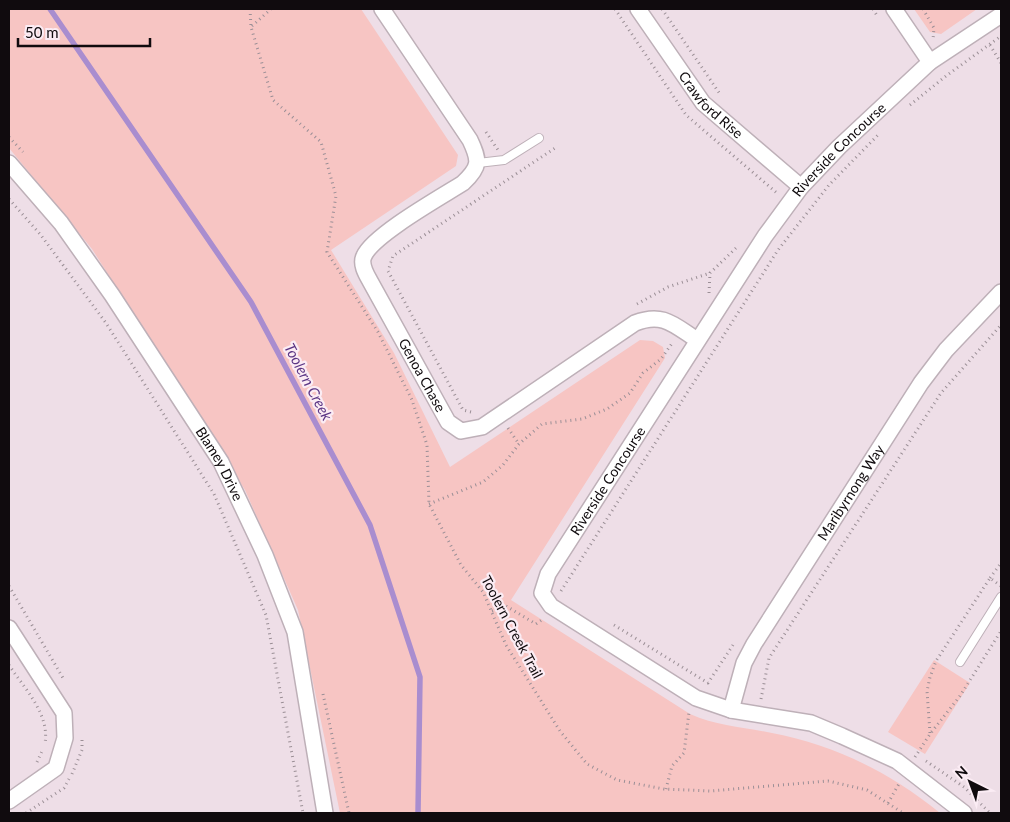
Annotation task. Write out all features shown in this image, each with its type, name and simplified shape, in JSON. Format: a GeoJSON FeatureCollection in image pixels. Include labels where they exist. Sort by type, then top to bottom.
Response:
{"type":"FeatureCollection","features":[{"type":"Feature","properties":{"kind":"street"},"geometry":{"type":"LineString","coordinates":[[382,9],[470,140],[478,163]]}},
{"type":"Feature","properties":{"kind":"street","name":"Crawford Rise"},"geometry":{"type":"LineString","coordinates":[[638,9],[703,103],[801,187]]}},
{"type":"Feature","properties":{"kind":"street"},"geometry":{"type":"LineString","coordinates":[[894,9],[930,62]]}},
{"type":"Feature","properties":{"kind":"street","name":"Riverside Concourse"},"geometry":{"type":"LineString","coordinates":[[551,606],[542,593],[543,584],[548,574],[697,340],[765,236],[801,187],[839,147],[930,62],[999,20]]}},
{"type":"Feature","properties":{"kind":"street","name":"Blamey Drive"},"geometry":{"type":"LineString","coordinates":[[9,163],[61,223],[112,295],[221,462],[265,555],[295,632],[325,813]]}},
{"type":"Feature","properties":{"kind":"street","name":"Genoa Chase"},"geometry":{"type":"LineString","coordinates":[[478,163],[472,174],[463,183],[378,239],[364,255],[362,262],[370,281],[438,406],[453,427],[462,431],[482,427],[635,323],[647,318],[657,317],[670,322],[697,340]]}},
{"type":"Feature","properties":{"kind":"street","name":"Maribyrnong Way"},"geometry":{"type":"LineString","coordinates":[[731,710],[744,663],[754,644],[921,383],[946,350],[1001,292]]}},
{"type":"Feature","properties":{"kind":"street"},"geometry":{"type":"LineString","coordinates":[[551,606],[696,698],[731,710],[811,723],[877,751],[908,768],[964,813]]}},
{"type":"Feature","properties":{"kind":"street"},"geometry":{"type":"LineString","coordinates":[[9,628],[64,713],[65,738],[56,768],[9,801]]}},
{"type":"Feature","properties":{"kind":"lane"},"geometry":{"type":"LineString","coordinates":[[478,163],[504,160],[539,138]]}},
{"type":"Feature","properties":{"kind":"lane"},"geometry":{"type":"LineString","coordinates":[[960,662],[1001,597]]}},
{"type":"Feature","properties":{"kind":"path","name":"Toolern Creek Trail"},"geometry":{"type":"LineString","coordinates":[[250,9],[251,27],[273,100],[321,142],[336,196],[327,252],[378,332],[412,400],[427,446],[429,504],[462,565],[483,592],[506,645],[560,731],[587,764],[617,780],[666,789],[710,791],[828,781],[867,790],[903,813]]}},
{"type":"Feature","properties":{"kind":"path"},"geometry":{"type":"LineString","coordinates":[[251,27],[271,9]]}},
{"type":"Feature","properties":{"kind":"path"},"geometry":{"type":"LineString","coordinates":[[662,9],[717,92],[724,98]]}},
{"type":"Feature","properties":{"kind":"path"},"geometry":{"type":"LineString","coordinates":[[906,109],[946,76],[1001,36]]}},
{"type":"Feature","properties":{"kind":"path"},"geometry":{"type":"LineString","coordinates":[[990,45],[1001,63]]}},
{"type":"Feature","properties":{"kind":"path"},"geometry":{"type":"LineString","coordinates":[[492,611],[506,606],[536,624],[551,606],[778,250],[829,185],[885,129]]}},
{"type":"Feature","properties":{"kind":"path"},"geometry":{"type":"LineString","coordinates":[[478,414],[463,410],[388,271],[393,256],[554,148]]}},
{"type":"Feature","properties":{"kind":"path"},"geometry":{"type":"LineString","coordinates":[[9,199],[40,234],[106,322],[214,494],[266,615],[303,813]]}},
{"type":"Feature","properties":{"kind":"path"},"geometry":{"type":"LineString","coordinates":[[636,305],[668,287],[710,274]]}},
{"type":"Feature","properties":{"kind":"path"},"geometry":{"type":"LineString","coordinates":[[761,699],[770,658],[786,633],[941,393],[1001,325]]}},
{"type":"Feature","properties":{"kind":"path"},"geometry":{"type":"LineString","coordinates":[[429,504],[483,482],[503,465],[519,444],[542,424],[582,419],[607,409],[630,393],[643,373],[664,356],[682,330]]}},
{"type":"Feature","properties":{"kind":"path"},"geometry":{"type":"LineString","coordinates":[[930,734],[927,690],[930,676],[936,662],[1001,563]]}},
{"type":"Feature","properties":{"kind":"path"},"geometry":{"type":"LineString","coordinates":[[990,578],[1001,586]]}},
{"type":"Feature","properties":{"kind":"path"},"geometry":{"type":"LineString","coordinates":[[561,591],[569,596]]}},
{"type":"Feature","properties":{"kind":"path"},"geometry":{"type":"LineString","coordinates":[[610,622],[708,683]]}},
{"type":"Feature","properties":{"kind":"path"},"geometry":{"type":"LineString","coordinates":[[888,803],[930,734],[960,696],[1001,631]]}},
{"type":"Feature","properties":{"kind":"path"},"geometry":{"type":"LineString","coordinates":[[9,666],[39,710],[45,724],[44,748],[32,768]]}},
{"type":"Feature","properties":{"kind":"path"},"geometry":{"type":"LineString","coordinates":[[666,789],[672,766],[684,753],[690,708],[696,698]]}},
{"type":"Feature","properties":{"kind":"shaded area"},"geometry":{"type":"Polygon","coordinates":[[[9,9],[361,9],[458,155],[456,166],[331,250],[394,353],[450,467],[640,340],[653,341],[663,347],[665,358],[511,600],[690,714],[720,724],[795,738],[840,753],[861,762],[902,785],[940,813],[340,813],[298,610],[245,490],[92,249],[9,148],[9,9]]]}},
{"type":"Feature","properties":{"kind":"shaded area"},"geometry":{"type":"Polygon","coordinates":[[[914,9],[977,9],[941,34],[930,32],[914,9]]]}},
{"type":"Feature","properties":{"kind":"shaded area"},"geometry":{"type":"Polygon","coordinates":[[[934,660],[970,683],[925,754],[888,732],[934,660]]]}},
{"type":"Feature","properties":{"kind":"waterway","name":"Toolern Creek"},"geometry":{"type":"LineString","coordinates":[[50,9],[251,302],[370,525],[420,677],[418,813]]}}]}
